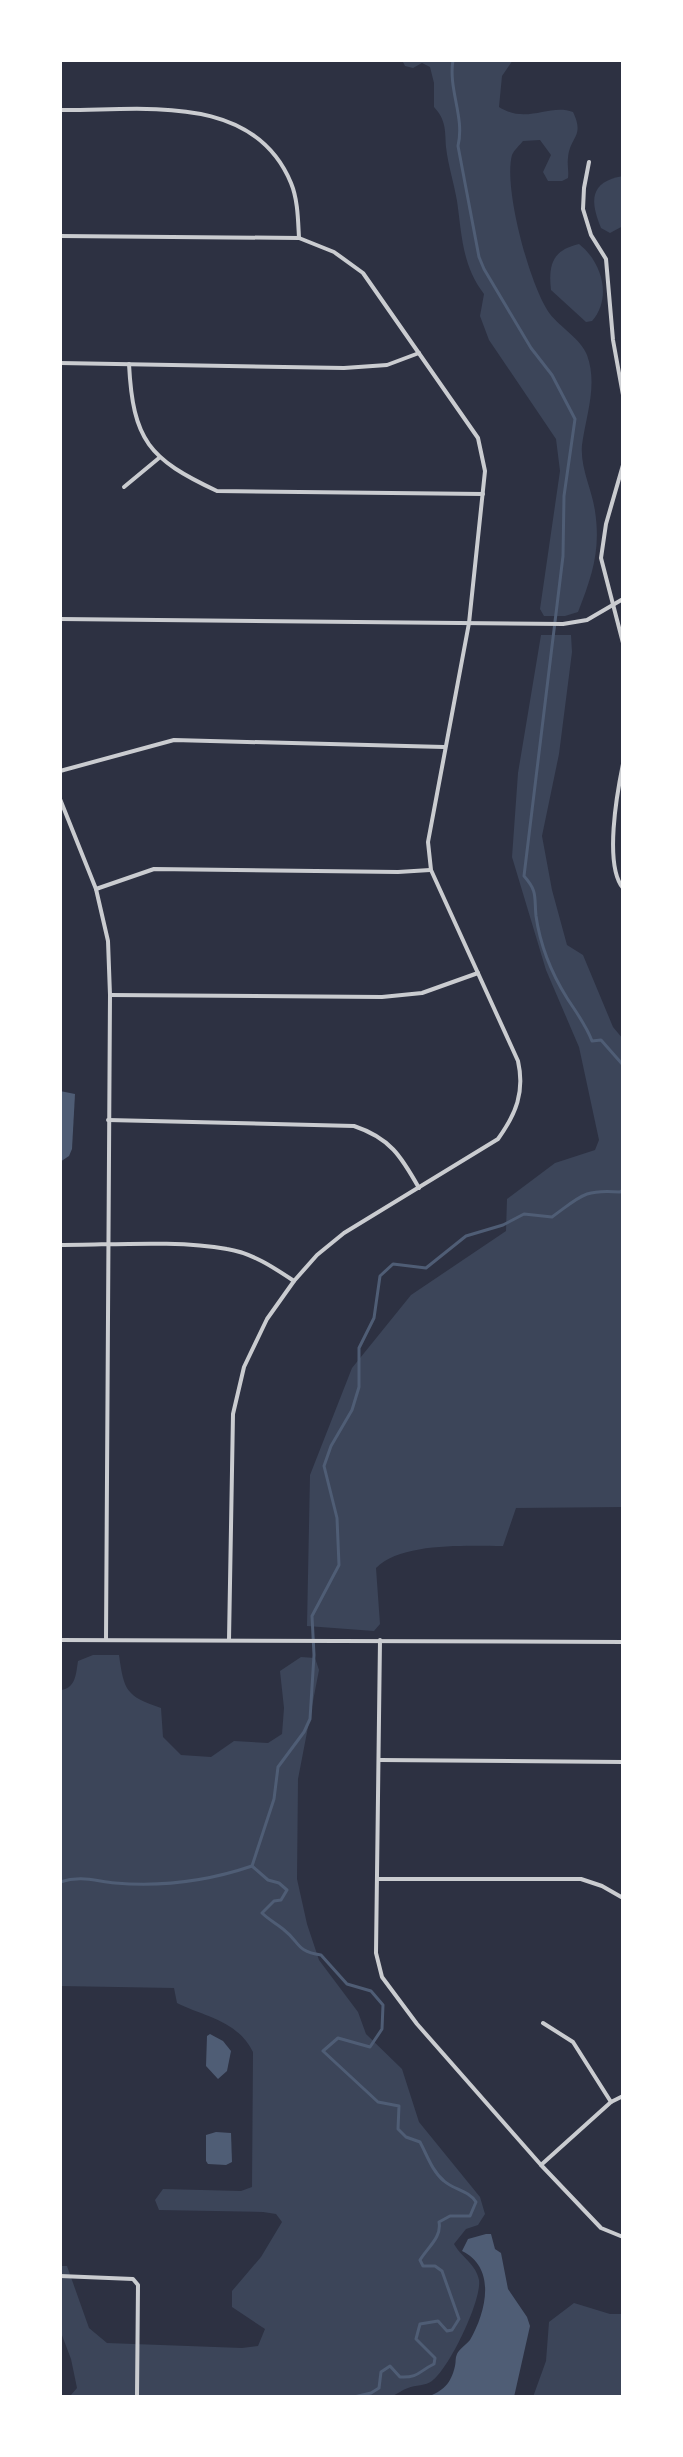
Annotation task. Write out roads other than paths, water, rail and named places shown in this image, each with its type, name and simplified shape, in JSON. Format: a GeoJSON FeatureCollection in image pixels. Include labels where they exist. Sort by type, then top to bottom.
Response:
{"type":"FeatureCollection","features":[{"type":"Feature","properties":{"kind":"street"},"geometry":{"type":"LineString","coordinates":[[60,110],[196,111],[231,120],[256,136],[279,158],[292,185],[299,238]]}},
{"type":"Feature","properties":{"kind":"street"},"geometry":{"type":"LineString","coordinates":[[589,162],[583,209],[591,235],[606,259],[613,340],[623,395]]}},
{"type":"Feature","properties":{"kind":"street"},"geometry":{"type":"LineString","coordinates":[[60,236],[299,238],[334,252],[363,273],[478,438],[485,471],[469,623],[428,842],[431,870],[518,1061],[521,1087],[518,1106],[498,1139],[344,1233],[317,1255],[267,1319],[238,1387],[233,1414],[229,1640]]}},
{"type":"Feature","properties":{"kind":"street"},"geometry":{"type":"LineString","coordinates":[[60,363],[344,368],[387,365],[419,353]]}},
{"type":"Feature","properties":{"kind":"street"},"geometry":{"type":"LineString","coordinates":[[129,364],[131,397],[141,434],[159,458],[184,475],[217,491],[483,494]]}},
{"type":"Feature","properties":{"kind":"street"},"geometry":{"type":"LineString","coordinates":[[124,487],[159,458]]}},
{"type":"Feature","properties":{"kind":"street"},"geometry":{"type":"LineString","coordinates":[[623,465],[606,524],[601,558],[623,643]]}},
{"type":"Feature","properties":{"kind":"street"},"geometry":{"type":"LineString","coordinates":[[60,619],[563,624],[587,620],[623,599]]}},
{"type":"Feature","properties":{"kind":"street"},"geometry":{"type":"LineString","coordinates":[[60,771],[174,740],[444,747]]}},
{"type":"Feature","properties":{"kind":"street"},"geometry":{"type":"LineString","coordinates":[[623,764],[618,788],[614,853],[616,879],[623,888]]}},
{"type":"Feature","properties":{"kind":"street"},"geometry":{"type":"LineString","coordinates":[[60,799],[96,889],[108,941],[106,1640]]}},
{"type":"Feature","properties":{"kind":"street"},"geometry":{"type":"LineString","coordinates":[[96,889],[154,869],[431,870]]}},
{"type":"Feature","properties":{"kind":"street"},"geometry":{"type":"LineString","coordinates":[[110,995],[382,997],[422,993],[478,973]]}},
{"type":"Feature","properties":{"kind":"street"},"geometry":{"type":"LineString","coordinates":[[108,1120],[354,1126],[375,1133],[401,1156],[419,1188]]}},
{"type":"Feature","properties":{"kind":"street"},"geometry":{"type":"LineString","coordinates":[[60,1245],[229,1249],[266,1263],[294,1281]]}},
{"type":"Feature","properties":{"kind":"street"},"geometry":{"type":"LineString","coordinates":[[60,1640],[623,1642]]}},
{"type":"Feature","properties":{"kind":"street"},"geometry":{"type":"LineString","coordinates":[[380,1640],[376,1953],[382,1977],[417,2024],[541,2165],[601,2228],[623,2237]]}},
{"type":"Feature","properties":{"kind":"street"},"geometry":{"type":"LineString","coordinates":[[380,1760],[623,1762]]}},
{"type":"Feature","properties":{"kind":"street"},"geometry":{"type":"LineString","coordinates":[[377,1879],[581,1879],[623,1898]]}},
{"type":"Feature","properties":{"kind":"street"},"geometry":{"type":"LineString","coordinates":[[543,2023],[573,2042],[611,2102]]}},
{"type":"Feature","properties":{"kind":"street"},"geometry":{"type":"LineString","coordinates":[[541,2165],[611,2102],[623,2096]]}},
{"type":"Feature","properties":{"kind":"street"},"geometry":{"type":"LineString","coordinates":[[60,2276],[133,2279],[138,2285],[137,2397]]}},
{"type":"Feature","properties":{"kind":"waterway"},"geometry":{"type":"LineString","coordinates":[[453,60],[460,135],[458,146],[479,257],[531,348],[552,375],[575,419],[564,496],[563,556],[524,876],[533,890],[540,937],[556,979],[592,1041],[601,1040],[623,1065]]}},
{"type":"Feature","properties":{"kind":"waterway"},"geometry":{"type":"LineString","coordinates":[[252,1866],[274,1799],[278,1767],[310,1719],[314,1655],[312,1616],[339,1565],[337,1518],[324,1466],[331,1446],[352,1410],[359,1387],[359,1348],[374,1318],[380,1276],[393,1264],[426,1268],[466,1236],[503,1225],[524,1214],[552,1217],[590,1193],[623,1190]]}},
{"type":"Feature","properties":{"kind":"waterway"},"geometry":{"type":"LineString","coordinates":[[252,1866],[268,1880],[279,1883],[287,1890],[281,1900],[274,1901],[262,1913],[289,1934],[302,1949],[321,1955],[347,1984],[371,1991],[383,2005],[382,2029],[370,2047],[338,2038],[323,2051],[378,2102],[399,2106],[398,2129],[406,2137],[420,2142],[433,2168],[444,2181],[476,2202],[470,2216],[450,2216],[439,2222],[436,2237],[420,2260],[423,2266],[435,2266],[442,2271],[459,2319],[452,2330],[447,2331],[438,2321],[420,2324],[416,2339],[435,2358],[434,2364],[406,2377],[400,2377],[390,2366],[381,2372],[379,2388],[354,2397]]}},
{"type":"Feature","properties":{"kind":"waterway"},"geometry":{"type":"LineString","coordinates":[[60,1882],[81,1879],[133,1884],[167,1883],[219,1876],[252,1866]]}}]}
